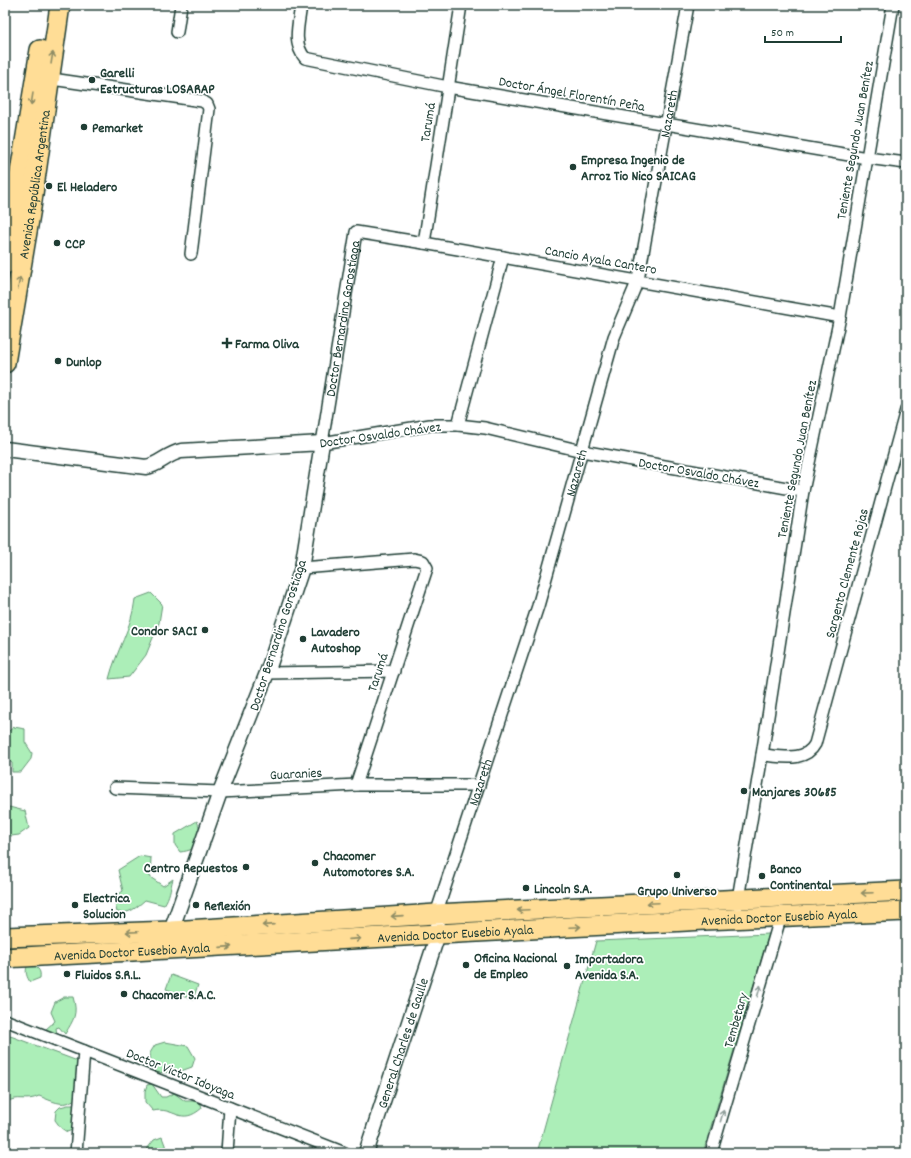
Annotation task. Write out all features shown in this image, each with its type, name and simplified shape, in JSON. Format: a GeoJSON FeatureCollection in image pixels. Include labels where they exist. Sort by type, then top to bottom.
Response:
{"type":"FeatureCollection","features":[{"type":"Feature","properties":{"kind":"highway","name":"Avenida República Argentina"},"geometry":{"type":"LineString","coordinates":[[42,77],[48,5]]}},
{"type":"Feature","properties":{"kind":"highway","name":"Avenida República Argentina"},"geometry":{"type":"LineString","coordinates":[[5,264],[42,77],[60,5]]}},
{"type":"Feature","properties":{"kind":"highway","name":"Avenida República Argentina"},"geometry":{"type":"LineString","coordinates":[[5,363],[17,206]]}},
{"type":"Feature","properties":{"kind":"highway","name":"Avenida Doctor Eusebio Ayala"},"geometry":{"type":"LineString","coordinates":[[5,937],[171,931],[436,914],[738,898],[906,891]]}},
{"type":"Feature","properties":{"kind":"highway","name":"Avenida Doctor Eusebio Ayala"},"geometry":{"type":"LineString","coordinates":[[5,958],[179,950],[734,918],[906,912]]}},
{"type":"Feature","properties":{"kind":"street"},"geometry":{"type":"LineString","coordinates":[[177,32],[182,5]]}},
{"type":"Feature","properties":{"kind":"street","name":"Doctor Ángel Florentín Peña"},"geometry":{"type":"LineString","coordinates":[[301,5],[296,39],[299,52],[304,58],[448,87],[867,158],[906,163]]}},
{"type":"Feature","properties":{"kind":"street","name":"Tarumá"},"geometry":{"type":"LineString","coordinates":[[424,243],[461,5]]}},
{"type":"Feature","properties":{"kind":"street","name":"Nazareth"},"geometry":{"type":"LineString","coordinates":[[438,934],[436,914],[538,606],[614,337],[638,280],[688,5]]}},
{"type":"Feature","properties":{"kind":"street","name":"Teniente Segundo Juan Benítez"},"geometry":{"type":"LineString","coordinates":[[734,918],[762,755],[803,491],[840,317],[893,5]]}},
{"type":"Feature","properties":{"kind":"street"},"geometry":{"type":"LineString","coordinates":[[42,77],[202,101],[207,104],[209,109],[191,254]]}},
{"type":"Feature","properties":{"kind":"street","name":"Cancio Ayala Cantero"},"geometry":{"type":"LineString","coordinates":[[356,232],[638,280],[840,317]]}},
{"type":"Feature","properties":{"kind":"street","name":"Doctor Bernardino Gorostiaga"},"geometry":{"type":"LineString","coordinates":[[171,931],[220,792],[267,673],[302,568],[356,232]]}},
{"type":"Feature","properties":{"kind":"street"},"geometry":{"type":"LineString","coordinates":[[458,425],[503,257]]}},
{"type":"Feature","properties":{"kind":"street","name":"Sargento Clemente Rojas"},"geometry":{"type":"LineString","coordinates":[[762,755],[798,757],[809,752],[815,744],[906,410]]}},
{"type":"Feature","properties":{"kind":"street","name":"Doctor Osvaldo Chávez"},"geometry":{"type":"LineString","coordinates":[[5,449],[146,467],[155,464],[166,455],[181,451],[322,443],[430,425],[458,425],[485,428],[582,451],[803,491]]}},
{"type":"Feature","properties":{"kind":"street","name":"Tarumá"},"geometry":{"type":"LineString","coordinates":[[302,568],[414,559],[423,561],[428,568],[356,786]]}},
{"type":"Feature","properties":{"kind":"street"},"geometry":{"type":"LineString","coordinates":[[267,673],[394,670]]}},
{"type":"Feature","properties":{"kind":"street","name":"Guaranies"},"geometry":{"type":"LineString","coordinates":[[115,788],[220,792],[356,786],[479,785]]}},
{"type":"Feature","properties":{"kind":"street","name":"Tembetary"},"geometry":{"type":"LineString","coordinates":[[712,1153],[787,896]]}},
{"type":"Feature","properties":{"kind":"street","name":"General Charles de Gaulle"},"geometry":{"type":"LineString","coordinates":[[366,1153],[438,934]]}},
{"type":"Feature","properties":{"kind":"street","name":"Doctor Victor Idoyaga"},"geometry":{"type":"LineString","coordinates":[[5,1020],[345,1153]]}},
{"type":"Feature","properties":{"kind":"street"},"geometry":{"type":"LineString","coordinates":[[76,1153],[84,1051]]}},
{"type":"Feature","properties":{"kind":"street"},"geometry":{"type":"LineString","coordinates":[[227,1153],[230,1108]]}},
{"type":"Feature","properties":{"kind":"green space"},"geometry":{"type":"Polygon","coordinates":[[[151,593],[162,604],[159,623],[146,655],[129,677],[109,679],[131,620],[135,599],[151,593]]]}},
{"type":"Feature","properties":{"kind":"green space"},"geometry":{"type":"Polygon","coordinates":[[[14,727],[25,729],[25,742],[32,753],[31,759],[21,772],[12,772],[12,763],[5,758],[5,734],[14,727]]]}},
{"type":"Feature","properties":{"kind":"green space"},"geometry":{"type":"Polygon","coordinates":[[[9,807],[25,811],[29,828],[19,835],[11,836],[5,831],[5,809],[9,807]]]}},
{"type":"Feature","properties":{"kind":"green space"},"geometry":{"type":"Polygon","coordinates":[[[197,821],[201,834],[199,843],[192,849],[180,852],[175,845],[175,834],[197,821]]]}},
{"type":"Feature","properties":{"kind":"green space"},"geometry":{"type":"Polygon","coordinates":[[[140,856],[151,858],[150,877],[163,886],[173,879],[168,899],[164,905],[145,900],[136,908],[129,911],[121,913],[117,912],[115,897],[123,891],[118,870],[140,856]]]}},
{"type":"Feature","properties":{"kind":"green space"},"geometry":{"type":"Polygon","coordinates":[[[769,934],[703,1153],[537,1153],[596,941],[769,934]]]}},
{"type":"Feature","properties":{"kind":"green space"},"geometry":{"type":"Polygon","coordinates":[[[33,965],[39,970],[40,978],[30,982],[26,968],[27,966],[33,965]]]}},
{"type":"Feature","properties":{"kind":"green space"},"geometry":{"type":"Polygon","coordinates":[[[171,975],[198,985],[193,999],[166,989],[171,975]]]}},
{"type":"Feature","properties":{"kind":"green space"},"geometry":{"type":"Polygon","coordinates":[[[64,997],[73,997],[75,1012],[73,1020],[65,1034],[59,1027],[56,1028],[57,1036],[48,1034],[45,1030],[55,1021],[51,1012],[55,1002],[64,997]]]}},
{"type":"Feature","properties":{"kind":"green space"},"geometry":{"type":"Polygon","coordinates":[[[5,1034],[83,1063],[88,1075],[88,1081],[83,1092],[74,1100],[67,1103],[56,1102],[39,1096],[30,1099],[14,1099],[5,1103],[5,1034]]]}},
{"type":"Feature","properties":{"kind":"green space"},"geometry":{"type":"Polygon","coordinates":[[[165,1042],[188,1046],[195,1058],[192,1067],[181,1071],[156,1073],[151,1064],[150,1053],[155,1045],[165,1042]]]}},
{"type":"Feature","properties":{"kind":"green space"},"geometry":{"type":"Polygon","coordinates":[[[152,1084],[161,1097],[166,1097],[174,1093],[185,1101],[200,1101],[202,1108],[188,1116],[161,1110],[153,1111],[145,1102],[145,1091],[147,1085],[152,1084]]]}},
{"type":"Feature","properties":{"kind":"green space"},"geometry":{"type":"Polygon","coordinates":[[[75,1105],[75,1129],[67,1132],[61,1128],[55,1120],[56,1111],[60,1107],[75,1105]]]}},
{"type":"Feature","properties":{"kind":"green space"},"geometry":{"type":"Polygon","coordinates":[[[162,1137],[168,1153],[144,1153],[154,1140],[162,1137]]]}},
{"type":"Feature","properties":{"kind":"place","name":"Garelli Estructuras LOSARAP"},"geometry":{"type":"Point","coordinates":[92,80]}},
{"type":"Feature","properties":{"kind":"place","name":"Pemarket"},"geometry":{"type":"Point","coordinates":[84,127]}},
{"type":"Feature","properties":{"kind":"place","name":"Empresa Ingenio de Arroz Tio Nico SAICAG"},"geometry":{"type":"Point","coordinates":[573,167]}},
{"type":"Feature","properties":{"kind":"place","name":"El Heladero"},"geometry":{"type":"Point","coordinates":[49,186]}},
{"type":"Feature","properties":{"kind":"place","name":"CCP"},"geometry":{"type":"Point","coordinates":[57,243]}},
{"type":"Feature","properties":{"kind":"place","name":"Farma Oliva"},"geometry":{"type":"Point","coordinates":[227,343]}},
{"type":"Feature","properties":{"kind":"place","name":"Dunlop"},"geometry":{"type":"Point","coordinates":[58,361]}},
{"type":"Feature","properties":{"kind":"place","name":"Condor SACI"},"geometry":{"type":"Point","coordinates":[205,630]}},
{"type":"Feature","properties":{"kind":"place","name":"Lavadero Autoshop"},"geometry":{"type":"Point","coordinates":[303,639]}},
{"type":"Feature","properties":{"kind":"place","name":"Manjares 30685"},"geometry":{"type":"Point","coordinates":[744,791]}},
{"type":"Feature","properties":{"kind":"place","name":"Chacomer Automotores S.A."},"geometry":{"type":"Point","coordinates":[315,863]}},
{"type":"Feature","properties":{"kind":"place","name":"Centro Repuestos"},"geometry":{"type":"Point","coordinates":[246,867]}},
{"type":"Feature","properties":{"kind":"place","name":"Grupo Universo"},"geometry":{"type":"Point","coordinates":[677,875]}},
{"type":"Feature","properties":{"kind":"place","name":"Banco Continental"},"geometry":{"type":"Point","coordinates":[762,876]}},
{"type":"Feature","properties":{"kind":"place","name":"Lincoln S.A."},"geometry":{"type":"Point","coordinates":[526,888]}},
{"type":"Feature","properties":{"kind":"place","name":"Electrica Solucion"},"geometry":{"type":"Point","coordinates":[75,905]}},
{"type":"Feature","properties":{"kind":"place","name":"Reflexión"},"geometry":{"type":"Point","coordinates":[196,905]}},
{"type":"Feature","properties":{"kind":"place","name":"Oficina Nacional de Empleo"},"geometry":{"type":"Point","coordinates":[466,965]}},
{"type":"Feature","properties":{"kind":"place","name":"Importadora Avenida S.A."},"geometry":{"type":"Point","coordinates":[567,966]}},
{"type":"Feature","properties":{"kind":"place","name":"Fluidos S.R.L."},"geometry":{"type":"Point","coordinates":[67,974]}},
{"type":"Feature","properties":{"kind":"place","name":"Chacomer S.A.C."},"geometry":{"type":"Point","coordinates":[124,994]}}]}
